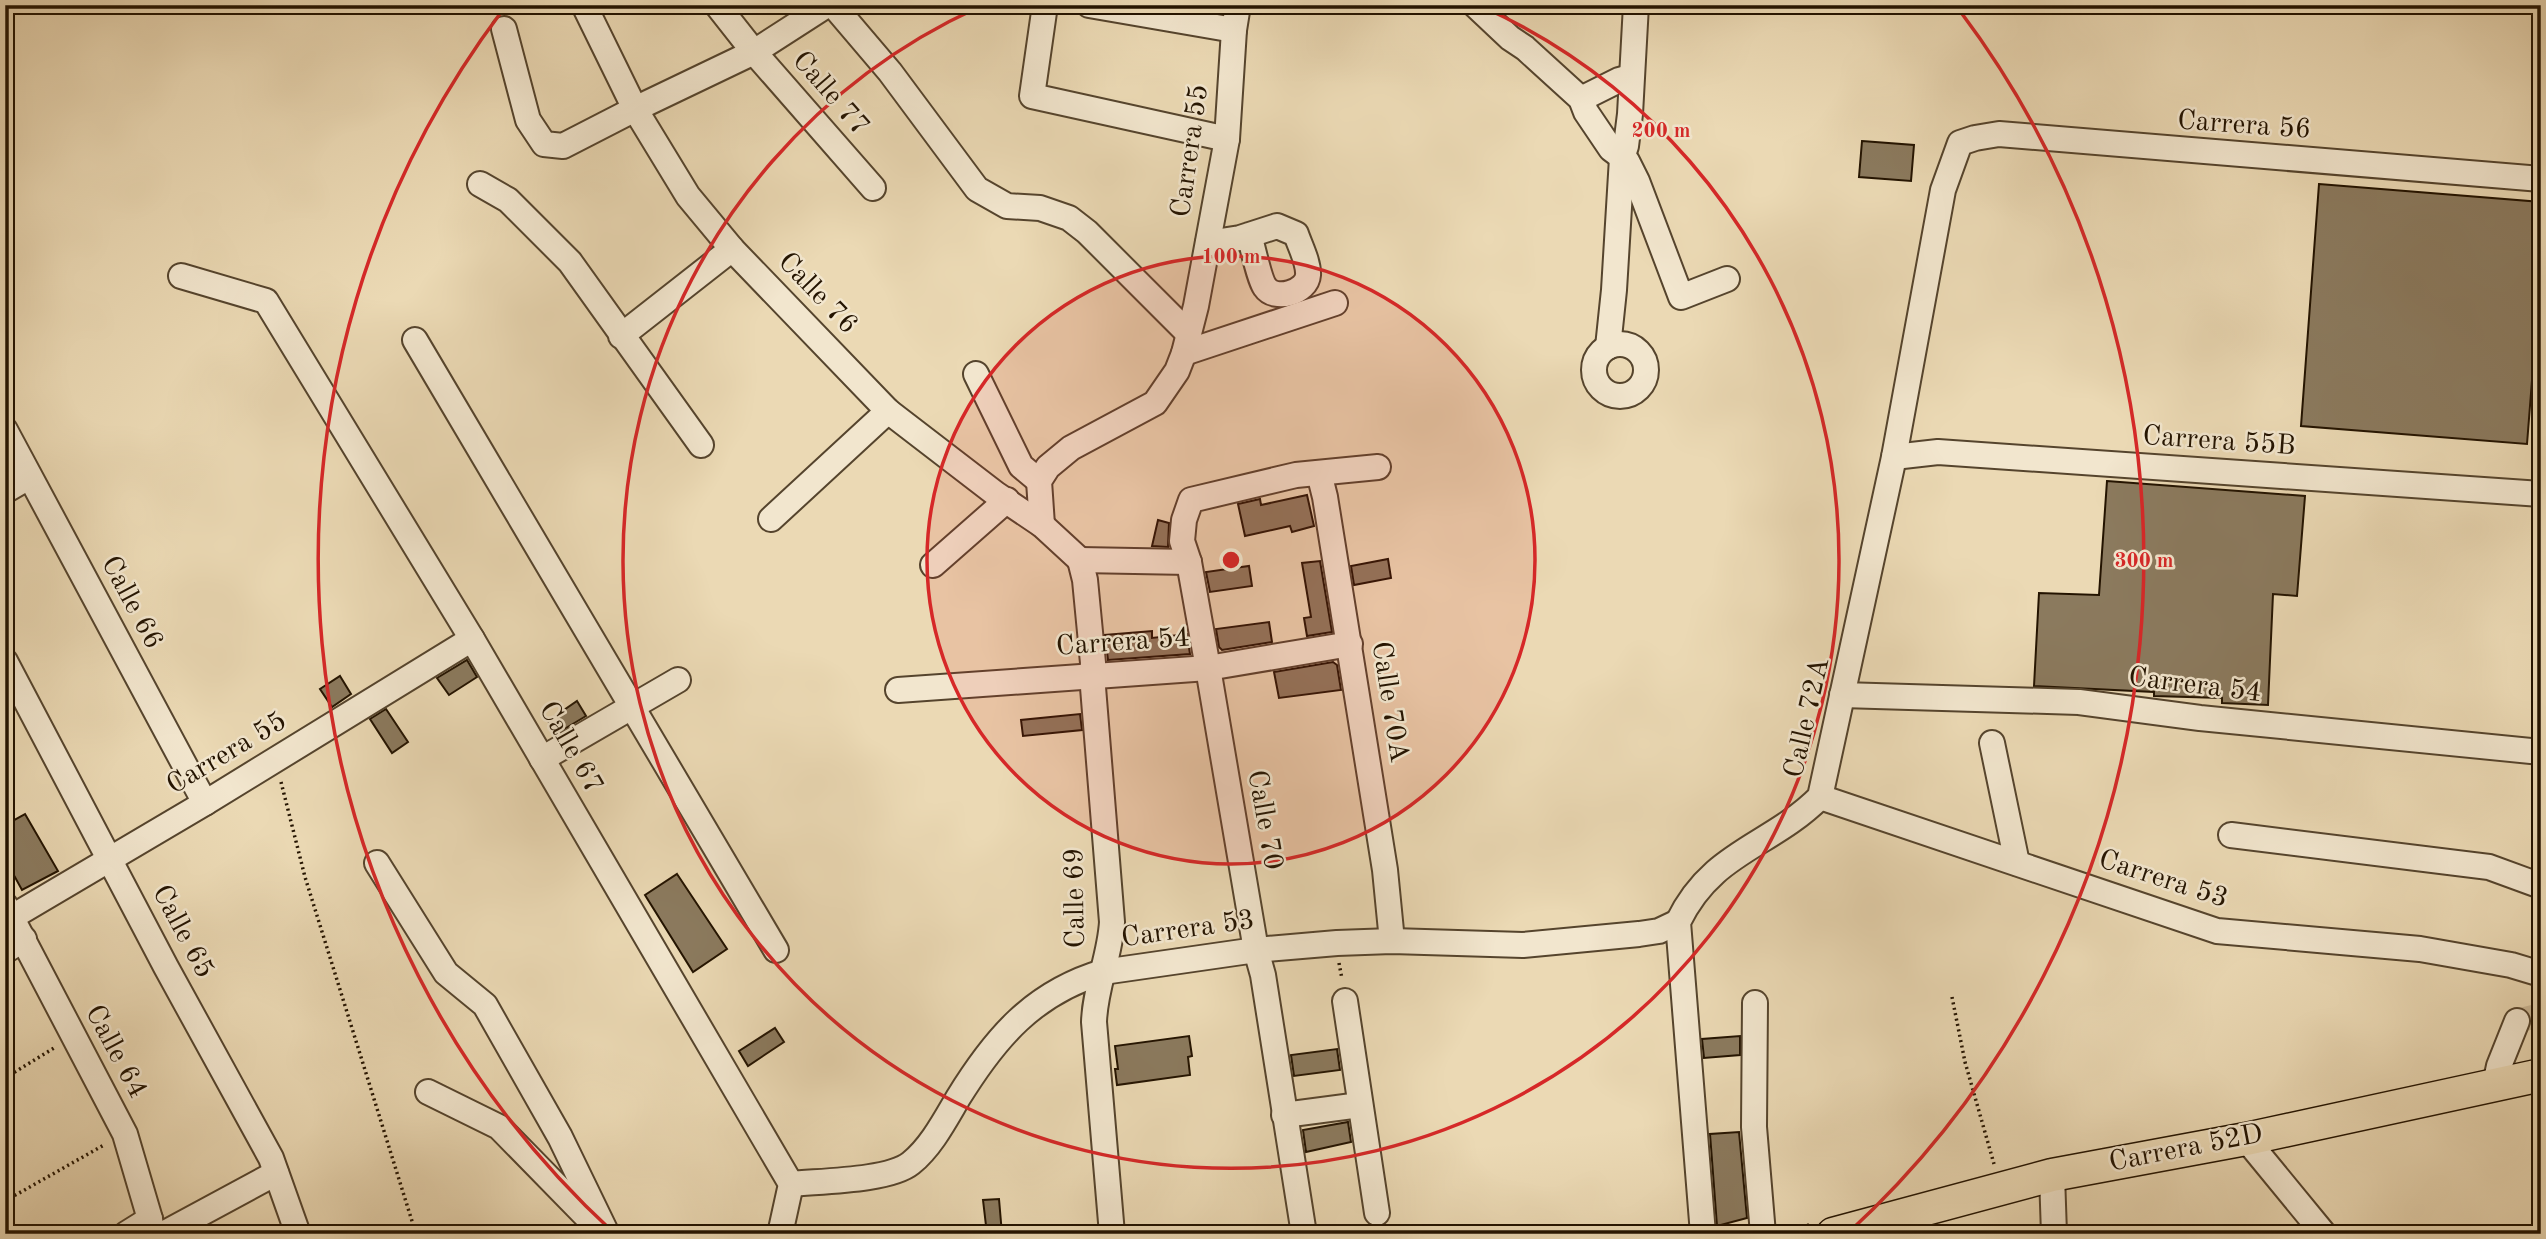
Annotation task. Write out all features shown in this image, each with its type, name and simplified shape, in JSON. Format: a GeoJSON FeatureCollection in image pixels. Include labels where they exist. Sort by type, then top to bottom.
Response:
{"type":"FeatureCollection","features":[{"type":"Feature","properties":{"kind":"main road","name":"Carrera 52D"},"geometry":{"type":"LineString","coordinates":[[1833,1234],[2052,1175],[2246,1139],[2541,1075]]}},
{"type":"Feature","properties":{"kind":"street","name":"Calle 76"},"geometry":{"type":"LineString","coordinates":[[584,5],[635,109],[688,196],[732,249],[888,411],[1042,525],[1080,560]]}},
{"type":"Feature","properties":{"kind":"street","name":"Calle 77"},"geometry":{"type":"LineString","coordinates":[[717,5],[754,52],[873,188]]}},
{"type":"Feature","properties":{"kind":"street"},"geometry":{"type":"LineString","coordinates":[[504,29],[528,120],[544,144],[564,146],[754,52],[827,5]]}},
{"type":"Feature","properties":{"kind":"street"},"geometry":{"type":"LineString","coordinates":[[833,5],[890,72],[977,189],[1007,206],[1040,208],[1069,218],[1087,232],[1186,344],[1335,303]]}},
{"type":"Feature","properties":{"kind":"street"},"geometry":{"type":"LineString","coordinates":[[1045,5],[1031,96],[1227,139]]}},
{"type":"Feature","properties":{"kind":"street"},"geometry":{"type":"LineString","coordinates":[[1089,5],[1234,30]]}},
{"type":"Feature","properties":{"kind":"street","name":"Carrera 55"},"geometry":{"type":"LineString","coordinates":[[1039,481],[1048,467],[1071,448],[1155,403],[1177,371],[1196,306],[1227,139],[1238,5]]}},
{"type":"Feature","properties":{"kind":"street"},"geometry":{"type":"LineString","coordinates":[[1475,5],[1581,99],[1605,142],[1630,166],[1637,181],[1671,301],[1727,279]]}},
{"type":"Feature","properties":{"kind":"street"},"geometry":{"type":"LineString","coordinates":[[1608,347],[1622,158],[1628,136],[1636,5]]}},
{"type":"Feature","properties":{"kind":"street"},"geometry":{"type":"LineString","coordinates":[[1581,99],[1619,80],[1630,78]]}},
{"type":"Feature","properties":{"kind":"street","name":"Carrera 56"},"geometry":{"type":"LineString","coordinates":[[1953,157],[1960,143],[1999,135],[2541,179]]}},
{"type":"Feature","properties":{"kind":"street","name":"Calle 72A"},"geometry":{"type":"LineString","coordinates":[[1678,922],[1700,885],[1737,853],[1787,824],[1820,797],[1894,457],[1943,190],[1953,157]]}},
{"type":"Feature","properties":{"kind":"street"},"geometry":{"type":"LineString","coordinates":[[480,184],[508,200],[546,235],[570,262],[701,446]]}},
{"type":"Feature","properties":{"kind":"street"},"geometry":{"type":"LineString","coordinates":[[1208,243],[1249,235]]}},
{"type":"Feature","properties":{"kind":"street"},"geometry":{"type":"LineString","coordinates":[[621,337],[732,249]]}},
{"type":"Feature","properties":{"kind":"street","name":"Calle 67"},"geometry":{"type":"LineString","coordinates":[[181,276],[266,301],[471,639],[791,1184]]}},
{"type":"Feature","properties":{"kind":"street"},"geometry":{"type":"LineString","coordinates":[[1614,290],[1633,347],[1645,360],[1647,370],[1645,380],[1631,395],[1605,392],[1595,377],[1596,359],[1608,347],[1616,344],[1633,347]]}},
{"type":"Feature","properties":{"kind":"street"},"geometry":{"type":"LineString","coordinates":[[415,340],[776,950]]}},
{"type":"Feature","properties":{"kind":"street"},"geometry":{"type":"LineString","coordinates":[[976,374],[1021,466],[1039,481],[1042,525]]}},
{"type":"Feature","properties":{"kind":"street"},"geometry":{"type":"LineString","coordinates":[[771,519],[888,411]]}},
{"type":"Feature","properties":{"kind":"street","name":"Calle 66"},"geometry":{"type":"LineString","coordinates":[[5,430],[205,803]]}},
{"type":"Feature","properties":{"kind":"street","name":"Carrera 55B"},"geometry":{"type":"LineString","coordinates":[[1894,457],[1938,452],[2541,494]]}},
{"type":"Feature","properties":{"kind":"street"},"geometry":{"type":"LineString","coordinates":[[1319,473],[1378,467]]}},
{"type":"Feature","properties":{"kind":"street","name":"Calle 70"},"geometry":{"type":"LineString","coordinates":[[1304,1234],[1263,975],[1256,950],[1209,668],[1189,562],[1182,541],[1184,520],[1191,500],[1296,475],[1319,473]]}},
{"type":"Feature","properties":{"kind":"street","name":"Calle 70A"},"geometry":{"type":"LineString","coordinates":[[1319,473],[1350,644],[1385,870],[1392,941]]}},
{"type":"Feature","properties":{"kind":"street"},"geometry":{"type":"LineString","coordinates":[[5,491],[29,477]]}},
{"type":"Feature","properties":{"kind":"street"},"geometry":{"type":"LineString","coordinates":[[933,565],[1007,500]]}},
{"type":"Feature","properties":{"kind":"street"},"geometry":{"type":"LineString","coordinates":[[1080,560],[1189,562]]}},
{"type":"Feature","properties":{"kind":"street","name":"Calle 69"},"geometry":{"type":"LineString","coordinates":[[1080,560],[1091,639],[1112,922],[1110,948],[1096,991],[1094,1022],[1112,1234]]}},
{"type":"Feature","properties":{"kind":"street","name":"Carrera 55"},"geometry":{"type":"LineString","coordinates":[[8,911],[110,859],[471,639]]}},
{"type":"Feature","properties":{"kind":"street","name":"Carrera 54"},"geometry":{"type":"LineString","coordinates":[[898,690],[1209,668],[1350,644]]}},
{"type":"Feature","properties":{"kind":"street","name":"Calle 65"},"geometry":{"type":"LineString","coordinates":[[5,660],[271,1158],[298,1234]]}},
{"type":"Feature","properties":{"kind":"street"},"geometry":{"type":"LineString","coordinates":[[542,759],[678,680]]}},
{"type":"Feature","properties":{"kind":"street","name":"Carrera 54"},"geometry":{"type":"LineString","coordinates":[[1842,695],[2079,702],[2200,718],[2541,752]]}},
{"type":"Feature","properties":{"kind":"street"},"geometry":{"type":"LineString","coordinates":[[1992,743],[2017,863]]}},
{"type":"Feature","properties":{"kind":"street","name":"Carrera 53"},"geometry":{"type":"LineString","coordinates":[[1820,797],[2217,931],[2420,949],[2511,965],[2541,974]]}},
{"type":"Feature","properties":{"kind":"street"},"geometry":{"type":"LineString","coordinates":[[2231,835],[2489,867],[2541,886]]}},
{"type":"Feature","properties":{"kind":"street"},"geometry":{"type":"LineString","coordinates":[[377,863],[446,973],[485,1005],[560,1137],[605,1234]]}},
{"type":"Feature","properties":{"kind":"street","name":"Calle 64"},"geometry":{"type":"LineString","coordinates":[[8,911],[15,945],[73,1036],[125,1133],[155,1229]]}},
{"type":"Feature","properties":{"kind":"street"},"geometry":{"type":"LineString","coordinates":[[1678,922],[1703,1234]]}},
{"type":"Feature","properties":{"kind":"street","name":"Carrera 53"},"geometry":{"type":"LineString","coordinates":[[791,1184],[880,1175],[911,1164],[937,1133],[983,1058],[1030,1009],[1066,985],[1103,972],[1256,950],[1337,943],[1392,941],[1523,945],[1639,934],[1659,931],[1678,922]]}},
{"type":"Feature","properties":{"kind":"street"},"geometry":{"type":"LineString","coordinates":[[1345,1001],[1377,1213]]}},
{"type":"Feature","properties":{"kind":"street"},"geometry":{"type":"LineString","coordinates":[[1755,1003],[1755,1127],[1763,1234]]}},
{"type":"Feature","properties":{"kind":"street"},"geometry":{"type":"LineString","coordinates":[[2496,1085],[2499,1066],[2516,1021]]}},
{"type":"Feature","properties":{"kind":"street"},"geometry":{"type":"LineString","coordinates":[[428,1092],[499,1127],[605,1234]]}},
{"type":"Feature","properties":{"kind":"street"},"geometry":{"type":"LineString","coordinates":[[1284,1115],[1360,1105]]}},
{"type":"Feature","properties":{"kind":"street"},"geometry":{"type":"LineString","coordinates":[[2246,1139],[2324,1234]]}},
{"type":"Feature","properties":{"kind":"street"},"geometry":{"type":"LineString","coordinates":[[126,1234],[155,1229],[276,1173]]}},
{"type":"Feature","properties":{"kind":"street"},"geometry":{"type":"LineString","coordinates":[[2052,1175],[2054,1234]]}},
{"type":"Feature","properties":{"kind":"street"},"geometry":{"type":"LineString","coordinates":[[780,1234],[791,1184]]}},
{"type":"Feature","properties":{"kind":"path"},"geometry":{"type":"LineString","coordinates":[[276,760],[305,877],[416,1234]]}},
{"type":"Feature","properties":{"kind":"path"},"geometry":{"type":"LineString","coordinates":[[1337,943],[1345,1001]]}},
{"type":"Feature","properties":{"kind":"path"},"geometry":{"type":"LineString","coordinates":[[1952,997],[1965,1062],[1985,1138],[2002,1188]]}},
{"type":"Feature","properties":{"kind":"path"},"geometry":{"type":"LineString","coordinates":[[5,1078],[73,1036]]}},
{"type":"Feature","properties":{"kind":"path"},"geometry":{"type":"LineString","coordinates":[[5,1201],[125,1133]]}},
{"type":"Feature","properties":{"kind":"building"},"geometry":{"type":"Polygon","coordinates":[[[1862,141],[1914,145],[1911,181],[1859,177],[1862,141]]]}},
{"type":"Feature","properties":{"kind":"building"},"geometry":{"type":"Polygon","coordinates":[[[2319,184],[2541,202],[2541,266],[2527,444],[2301,426],[2319,184]]]}},
{"type":"Feature","properties":{"kind":"building"},"geometry":{"type":"Polygon","coordinates":[[[2107,481],[2305,496],[2297,596],[2273,594],[2268,705],[2222,703],[2222,698],[2154,696],[2154,692],[2034,686],[2039,593],[2099,595],[2107,481]]]}},
{"type":"Feature","properties":{"kind":"building"},"geometry":{"type":"Polygon","coordinates":[[[1307,495],[1314,526],[1292,532],[1290,526],[1245,536],[1238,504],[1260,499],[1261,505],[1307,495]]]}},
{"type":"Feature","properties":{"kind":"building"},"geometry":{"type":"Polygon","coordinates":[[[1158,520],[1169,523],[1168,547],[1152,546],[1158,520]]]}},
{"type":"Feature","properties":{"kind":"building"},"geometry":{"type":"Polygon","coordinates":[[[1388,559],[1391,578],[1354,585],[1351,566],[1388,559]]]}},
{"type":"Feature","properties":{"kind":"building"},"geometry":{"type":"Polygon","coordinates":[[[1320,561],[1332,632],[1307,636],[1304,618],[1311,617],[1302,563],[1320,561]]]}},
{"type":"Feature","properties":{"kind":"building"},"geometry":{"type":"Polygon","coordinates":[[[1249,566],[1252,586],[1210,592],[1206,572],[1249,566]]]}},
{"type":"Feature","properties":{"kind":"building"},"geometry":{"type":"Polygon","coordinates":[[[1269,622],[1272,642],[1222,650],[1219,647],[1216,629],[1269,622]]]}},
{"type":"Feature","properties":{"kind":"building"},"geometry":{"type":"Polygon","coordinates":[[[1152,631],[1152,638],[1187,634],[1190,654],[1108,660],[1105,635],[1152,631]]]}},
{"type":"Feature","properties":{"kind":"building"},"geometry":{"type":"Polygon","coordinates":[[[467,660],[477,677],[449,695],[437,678],[467,660]]]}},
{"type":"Feature","properties":{"kind":"building"},"geometry":{"type":"Polygon","coordinates":[[[1333,662],[1337,665],[1341,690],[1279,698],[1274,672],[1333,662]]]}},
{"type":"Feature","properties":{"kind":"building"},"geometry":{"type":"Polygon","coordinates":[[[340,676],[351,694],[332,707],[320,689],[340,676]]]}},
{"type":"Feature","properties":{"kind":"building"},"geometry":{"type":"Polygon","coordinates":[[[577,701],[586,716],[556,734],[548,721],[577,701]]]}},
{"type":"Feature","properties":{"kind":"building"},"geometry":{"type":"Polygon","coordinates":[[[386,709],[408,742],[392,753],[370,719],[386,709]]]}},
{"type":"Feature","properties":{"kind":"building"},"geometry":{"type":"Polygon","coordinates":[[[1080,714],[1082,730],[1023,736],[1021,720],[1080,714]]]}},
{"type":"Feature","properties":{"kind":"building"},"geometry":{"type":"Polygon","coordinates":[[[25,814],[58,871],[22,890],[5,859],[5,825],[25,814]]]}},
{"type":"Feature","properties":{"kind":"building"},"geometry":{"type":"Polygon","coordinates":[[[677,874],[727,949],[693,972],[645,895],[677,874]]]}},
{"type":"Feature","properties":{"kind":"building"},"geometry":{"type":"Polygon","coordinates":[[[775,1028],[784,1042],[748,1066],[739,1051],[775,1028]]]}},
{"type":"Feature","properties":{"kind":"building"},"geometry":{"type":"Polygon","coordinates":[[[1189,1036],[1192,1056],[1188,1057],[1190,1075],[1117,1085],[1115,1046],[1189,1036]]]}},
{"type":"Feature","properties":{"kind":"building"},"geometry":{"type":"Polygon","coordinates":[[[1740,1036],[1740,1055],[1704,1058],[1702,1039],[1740,1036]]]}},
{"type":"Feature","properties":{"kind":"building"},"geometry":{"type":"Polygon","coordinates":[[[1337,1049],[1340,1070],[1294,1076],[1291,1055],[1337,1049]]]}},
{"type":"Feature","properties":{"kind":"building"},"geometry":{"type":"Polygon","coordinates":[[[1348,1122],[1351,1142],[1306,1152],[1303,1130],[1348,1122]]]}},
{"type":"Feature","properties":{"kind":"building"},"geometry":{"type":"Polygon","coordinates":[[[1739,1132],[1747,1218],[1717,1226],[1710,1134],[1739,1132]]]}},
{"type":"Feature","properties":{"kind":"building"},"geometry":{"type":"Polygon","coordinates":[[[999,1199],[1002,1234],[987,1234],[983,1200],[999,1199]]]}},
{"type":"Feature","properties":{"kind":"tunnel"},"geometry":{"type":"LineString","coordinates":[[2517,1021],[2541,1015]]}}]}
